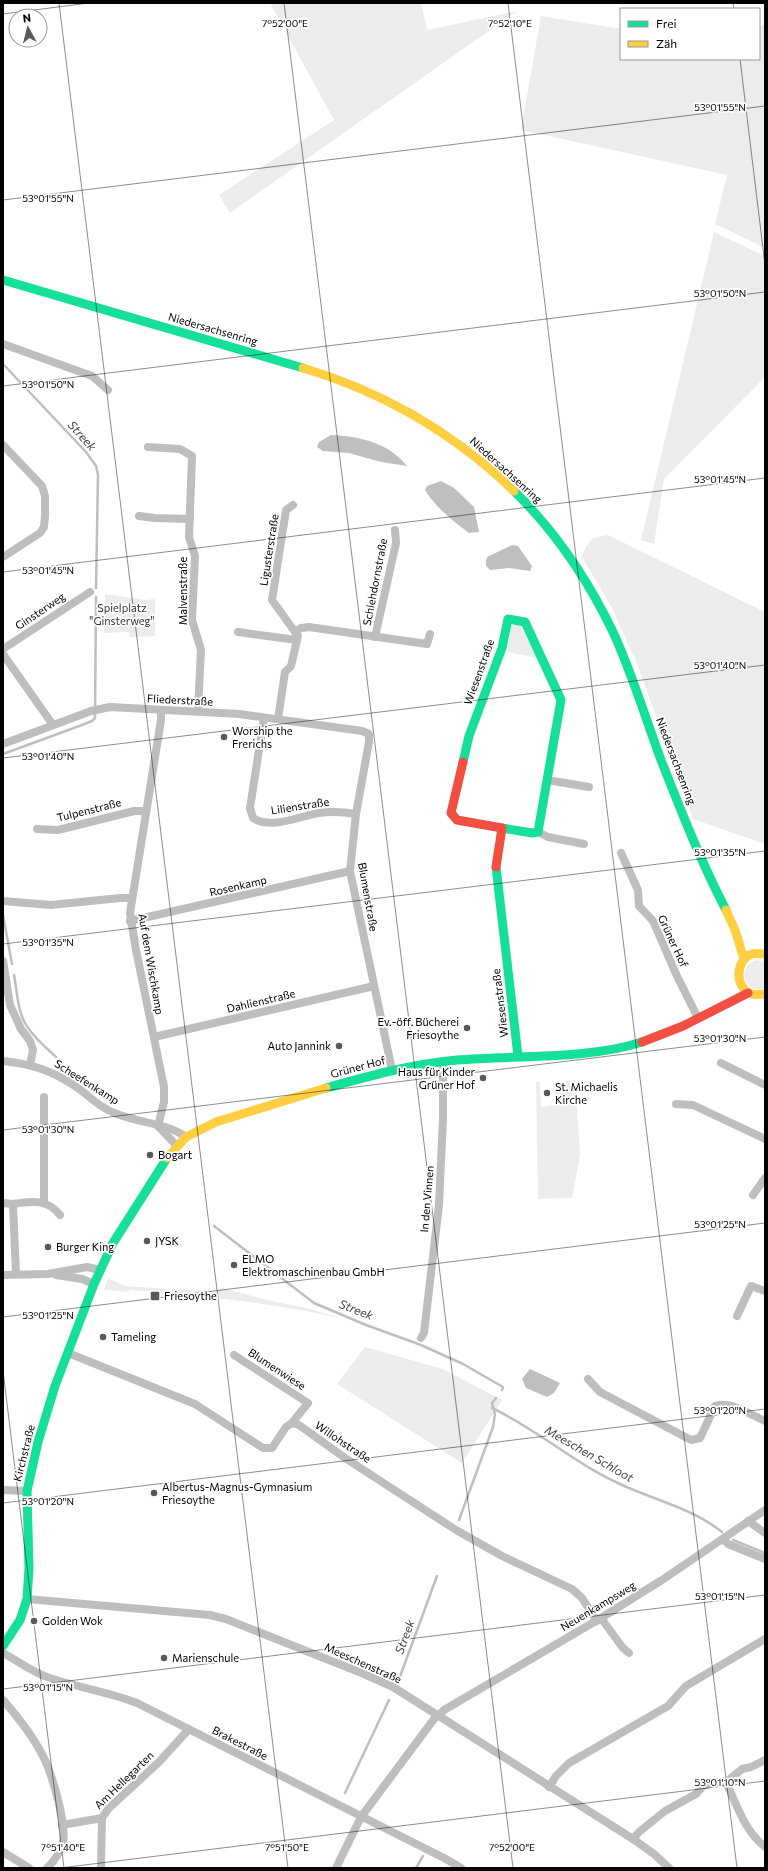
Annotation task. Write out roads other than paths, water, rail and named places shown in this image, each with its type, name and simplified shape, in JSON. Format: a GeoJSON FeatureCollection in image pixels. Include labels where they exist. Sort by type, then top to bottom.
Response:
{"type":"FeatureCollection","features":[{"type":"Feature","properties":{"kind":"street","name":"Niedersachsenring"},"geometry":{"type":"LineString","coordinates":[[3,280],[352,384],[394,403],[436,428],[470,452],[492,471],[534,510],[576,566],[595,598],[626,664],[668,778],[712,883],[735,930],[744,959]]}},
{"type":"Feature","properties":{"kind":"street"},"geometry":{"type":"LineString","coordinates":[[3,344],[92,376],[108,390]]}},
{"type":"Feature","properties":{"kind":"street"},"geometry":{"type":"LineString","coordinates":[[3,445],[42,486],[45,496],[44,526],[40,533],[3,557]]}},
{"type":"Feature","properties":{"kind":"street","name":"Malvenstraße"},"geometry":{"type":"LineString","coordinates":[[148,447],[180,449],[192,456],[189,537],[195,556],[192,620],[201,650],[198,711]]}},
{"type":"Feature","properties":{"kind":"street","name":"Ligusterstraße"},"geometry":{"type":"LineString","coordinates":[[293,505],[286,510],[272,600],[296,636]]}},
{"type":"Feature","properties":{"kind":"street"},"geometry":{"type":"LineString","coordinates":[[139,516],[190,519]]}},
{"type":"Feature","properties":{"kind":"street","name":"Schlehdornstraße"},"geometry":{"type":"LineString","coordinates":[[375,637],[396,543],[395,530]]}},
{"type":"Feature","properties":{"kind":"street","name":"Ginsterweg"},"geometry":{"type":"LineString","coordinates":[[3,649],[90,592]]}},
{"type":"Feature","properties":{"kind":"street","name":"Wiesenstraße"},"geometry":{"type":"LineString","coordinates":[[538,832],[561,700],[525,622],[508,619],[502,648],[469,736],[451,813],[457,820],[532,833],[538,832],[548,837],[584,844]]}},
{"type":"Feature","properties":{"kind":"street","name":"Schlehdornstraße"},"geometry":{"type":"LineString","coordinates":[[296,636],[301,628],[309,627],[427,644],[430,634]]}},
{"type":"Feature","properties":{"kind":"street"},"geometry":{"type":"LineString","coordinates":[[238,632],[296,636],[291,666],[285,672],[278,719]]}},
{"type":"Feature","properties":{"kind":"street"},"geometry":{"type":"LineString","coordinates":[[3,654],[53,725]]}},
{"type":"Feature","properties":{"kind":"street","name":"Fliederstraße"},"geometry":{"type":"LineString","coordinates":[[3,744],[94,710],[110,707],[198,711],[278,719],[362,731]]}},
{"type":"Feature","properties":{"kind":"street","name":"Auf dem Wischkamp"},"geometry":{"type":"LineString","coordinates":[[158,1126],[164,1102],[164,1087],[130,922],[132,898],[162,710]]}},
{"type":"Feature","properties":{"kind":"street","name":"Lilienstraße"},"geometry":{"type":"LineString","coordinates":[[264,718],[250,808],[253,818],[262,822],[273,822],[338,811],[356,814]]}},
{"type":"Feature","properties":{"kind":"street","name":"Blumenstraße"},"geometry":{"type":"LineString","coordinates":[[362,731],[369,734],[369,742],[356,814],[350,871],[392,1070]]}},
{"type":"Feature","properties":{"kind":"street"},"geometry":{"type":"LineString","coordinates":[[547,780],[589,787]]}},
{"type":"Feature","properties":{"kind":"street","name":"Tulpenstraße"},"geometry":{"type":"LineString","coordinates":[[37,829],[58,830],[134,810],[146,811]]}},
{"type":"Feature","properties":{"kind":"street","name":"Wiesenstraße"},"geometry":{"type":"LineString","coordinates":[[502,828],[496,864],[518,1056]]}},
{"type":"Feature","properties":{"kind":"street","name":"Grüner Hof"},"geometry":{"type":"LineString","coordinates":[[621,853],[638,890],[639,906],[653,921],[676,974],[698,1018]]}},
{"type":"Feature","properties":{"kind":"street","name":"Rosenkamp"},"geometry":{"type":"LineString","coordinates":[[130,922],[350,871]]}},
{"type":"Feature","properties":{"kind":"street"},"geometry":{"type":"LineString","coordinates":[[3,901],[51,905],[132,898]]}},
{"type":"Feature","properties":{"kind":"street","name":"Niedersachsenring"},"geometry":{"type":"LineString","coordinates":[[735,930],[755,953]]}},
{"type":"Feature","properties":{"kind":"street"},"geometry":{"type":"LineString","coordinates":[[765,954],[755,953],[744,959],[738,970],[739,982],[748,993],[754,995],[765,994]]}},
{"type":"Feature","properties":{"kind":"street"},"geometry":{"type":"LineString","coordinates":[[3,961],[10,1005],[20,1029],[30,1041],[33,1050],[30,1065]]}},
{"type":"Feature","properties":{"kind":"street","name":"Grüner Hof"},"geometry":{"type":"LineString","coordinates":[[716,1008],[739,982]]}},
{"type":"Feature","properties":{"kind":"street","name":"Dahlienstraße"},"geometry":{"type":"LineString","coordinates":[[154,1038],[374,986]]}},
{"type":"Feature","properties":{"kind":"street","name":"Grüner Hof"},"geometry":{"type":"LineString","coordinates":[[100,1270],[127,1218],[163,1162],[186,1137],[216,1122],[298,1096],[392,1070],[443,1061],[598,1052],[627,1047],[654,1038],[748,993]]}},
{"type":"Feature","properties":{"kind":"street","name":"Scheefenkamp"},"geometry":{"type":"LineString","coordinates":[[3,1061],[46,1069],[66,1080],[105,1109],[129,1118],[175,1130],[186,1137]]}},
{"type":"Feature","properties":{"kind":"street","name":"In den Vinnen"},"geometry":{"type":"LineString","coordinates":[[421,1338],[424,1333],[439,1205],[443,1118],[443,1061]]}},
{"type":"Feature","properties":{"kind":"street"},"geometry":{"type":"LineString","coordinates":[[722,1063],[765,1085]]}},
{"type":"Feature","properties":{"kind":"street"},"geometry":{"type":"LineString","coordinates":[[44,1098],[44,1202]]}},
{"type":"Feature","properties":{"kind":"street"},"geometry":{"type":"LineString","coordinates":[[676,1104],[693,1105],[765,1139]]}},
{"type":"Feature","properties":{"kind":"street"},"geometry":{"type":"LineString","coordinates":[[158,1126],[177,1146]]}},
{"type":"Feature","properties":{"kind":"street"},"geometry":{"type":"LineString","coordinates":[[753,1195],[765,1178]]}},
{"type":"Feature","properties":{"kind":"street"},"geometry":{"type":"LineString","coordinates":[[3,1203],[13,1204],[44,1202],[51,1205],[60,1215]]}},
{"type":"Feature","properties":{"kind":"street"},"geometry":{"type":"LineString","coordinates":[[13,1204],[16,1274]]}},
{"type":"Feature","properties":{"kind":"street"},"geometry":{"type":"LineString","coordinates":[[48,1274],[87,1267],[100,1270]]}},
{"type":"Feature","properties":{"kind":"street","name":"Kirchstraße"},"geometry":{"type":"LineString","coordinates":[[3,1646],[20,1620],[27,1599],[29,1568],[27,1491],[42,1427],[55,1386],[100,1270]]}},
{"type":"Feature","properties":{"kind":"street"},"geometry":{"type":"LineString","coordinates":[[3,1275],[48,1274],[82,1279],[94,1284]]}},
{"type":"Feature","properties":{"kind":"street"},"geometry":{"type":"LineString","coordinates":[[737,1316],[751,1286],[765,1291]]}},
{"type":"Feature","properties":{"kind":"street"},"geometry":{"type":"LineString","coordinates":[[68,1353],[195,1404],[263,1448],[272,1448],[286,1427],[292,1423]]}},
{"type":"Feature","properties":{"kind":"street","name":"Blumenwiese"},"geometry":{"type":"LineString","coordinates":[[234,1355],[308,1403],[292,1423]]}},
{"type":"Feature","properties":{"kind":"street"},"geometry":{"type":"LineString","coordinates":[[588,1379],[600,1392],[691,1440],[700,1438],[715,1406],[719,1404],[726,1404],[765,1421]]}},
{"type":"Feature","properties":{"kind":"street","name":"Willohstraße"},"geometry":{"type":"LineString","coordinates":[[292,1423],[299,1425],[345,1458],[456,1530],[502,1556],[572,1589],[582,1598],[623,1648],[629,1653]]}},
{"type":"Feature","properties":{"kind":"street"},"geometry":{"type":"LineString","coordinates":[[3,1490],[27,1491]]}},
{"type":"Feature","properties":{"kind":"street","name":"Neuenkampsweg"},"geometry":{"type":"LineString","coordinates":[[336,1868],[361,1817],[437,1715],[662,1580],[765,1510]]}},
{"type":"Feature","properties":{"kind":"street"},"geometry":{"type":"LineString","coordinates":[[748,1521],[765,1533]]}},
{"type":"Feature","properties":{"kind":"street"},"geometry":{"type":"LineString","coordinates":[[723,1538],[728,1544],[765,1559]]}},
{"type":"Feature","properties":{"kind":"street","name":"Meeschenstraße"},"geometry":{"type":"LineString","coordinates":[[27,1599],[190,1612],[226,1618],[364,1674],[393,1687],[633,1839],[654,1854],[669,1868]]}},
{"type":"Feature","properties":{"kind":"street"},"geometry":{"type":"LineString","coordinates":[[549,1787],[569,1763],[668,1706],[686,1686],[765,1639]]}},
{"type":"Feature","properties":{"kind":"street","name":"Brakestraße"},"geometry":{"type":"LineString","coordinates":[[3,1653],[38,1674],[53,1680],[118,1695],[189,1729],[461,1868]]}},
{"type":"Feature","properties":{"kind":"street"},"geometry":{"type":"LineString","coordinates":[[3,1700],[21,1723],[43,1757],[51,1777],[62,1825],[63,1841],[59,1852],[46,1868]]}},
{"type":"Feature","properties":{"kind":"street","name":"Am Hellegarten"},"geometry":{"type":"LineString","coordinates":[[62,1825],[102,1818],[108,1809],[159,1762],[189,1729]]}},
{"type":"Feature","properties":{"kind":"street"},"geometry":{"type":"LineString","coordinates":[[633,1839],[639,1832],[665,1811],[696,1794],[703,1786],[712,1782],[726,1782],[742,1769],[751,1767],[765,1760]]}},
{"type":"Feature","properties":{"kind":"street"},"geometry":{"type":"LineString","coordinates":[[726,1782],[734,1803],[744,1821],[756,1839],[765,1847]]}},
{"type":"Feature","properties":{"kind":"street"},"geometry":{"type":"LineString","coordinates":[[101,1868],[102,1818]]}},
{"type":"Feature","properties":{"kind":"street"},"geometry":{"type":"LineString","coordinates":[[3,1852],[29,1868]]}},
{"type":"Feature","properties":{"kind":"waterway","name":"Streek"},"geometry":{"type":"LineString","coordinates":[[3,364],[86,452],[96,466],[98,475],[96,588]]}},
{"type":"Feature","properties":{"kind":"waterway","name":"Streek"},"geometry":{"type":"LineString","coordinates":[[3,754],[82,725],[92,721],[95,718],[96,597]]}},
{"type":"Feature","properties":{"kind":"waterway","name":"Streek"},"geometry":{"type":"LineString","coordinates":[[3,915],[12,964]]}},
{"type":"Feature","properties":{"kind":"waterway","name":"Streek"},"geometry":{"type":"LineString","coordinates":[[14,975],[18,1003],[23,1019],[33,1035],[56,1057]]}},
{"type":"Feature","properties":{"kind":"waterway","name":"Streek"},"geometry":{"type":"LineString","coordinates":[[214,1226],[314,1303],[366,1325],[421,1345],[463,1364],[503,1387],[502,1390]]}},
{"type":"Feature","properties":{"kind":"waterway","name":"Streek"},"geometry":{"type":"LineString","coordinates":[[459,1520],[493,1427],[495,1414],[492,1403],[496,1398]]}},
{"type":"Feature","properties":{"kind":"waterway","name":"Meeschen Schloot"},"geometry":{"type":"LineString","coordinates":[[492,1408],[509,1416],[603,1476],[633,1490],[686,1510],[722,1532]]}},
{"type":"Feature","properties":{"kind":"waterway","name":"Meeschen Schloot"},"geometry":{"type":"LineString","coordinates":[[733,1540],[765,1553]]}},
{"type":"Feature","properties":{"kind":"waterway","name":"Streek"},"geometry":{"type":"LineString","coordinates":[[398,1682],[437,1576]]}},
{"type":"Feature","properties":{"kind":"waterway","name":"Streek"},"geometry":{"type":"LineString","coordinates":[[345,1793],[389,1700]]}},
{"type":"Feature","properties":{"kind":"waterway","name":"Streek"},"geometry":{"type":"LineString","coordinates":[[416,1868],[423,1856]]}},
{"type":"Feature","properties":{"kind":"place","name":"Worship the Frerichs"},"geometry":{"type":"Point","coordinates":[224,737]}},
{"type":"Feature","properties":{"kind":"place","name":"Ev.-öff. Bücherei Friesoythe"},"geometry":{"type":"Point","coordinates":[467,1028]}},
{"type":"Feature","properties":{"kind":"place","name":"Auto Jannink"},"geometry":{"type":"Point","coordinates":[339,1046]}},
{"type":"Feature","properties":{"kind":"place","name":"Haus für Kinder Grüner Hof"},"geometry":{"type":"Point","coordinates":[483,1078]}},
{"type":"Feature","properties":{"kind":"place","name":"St. Michaelis Kirche"},"geometry":{"type":"Point","coordinates":[547,1093]}},
{"type":"Feature","properties":{"kind":"place","name":"Bogart"},"geometry":{"type":"Point","coordinates":[150,1155]}},
{"type":"Feature","properties":{"kind":"place","name":"JYSK"},"geometry":{"type":"Point","coordinates":[147,1241]}},
{"type":"Feature","properties":{"kind":"place","name":"Burger King"},"geometry":{"type":"Point","coordinates":[48,1247]}},
{"type":"Feature","properties":{"kind":"place","name":"ELMO Elektromaschinenbau GmbH"},"geometry":{"type":"Point","coordinates":[234,1265]}},
{"type":"Feature","properties":{"kind":"place","name":"Friesoythe"},"geometry":{"type":"Point","coordinates":[155,1296]}},
{"type":"Feature","properties":{"kind":"place","name":"Tameling"},"geometry":{"type":"Point","coordinates":[103,1337]}},
{"type":"Feature","properties":{"kind":"place","name":"Albertus-Magnus-Gymnasium Friesoythe"},"geometry":{"type":"Point","coordinates":[154,1493]}},
{"type":"Feature","properties":{"kind":"place","name":"Golden Wok"},"geometry":{"type":"Point","coordinates":[34,1621]}},
{"type":"Feature","properties":{"kind":"place","name":"Marienschule"},"geometry":{"type":"Point","coordinates":[164,1658]}},
{"type":"Feature","properties":{"kind":"park label","name":"Spielplatz \"Ginsterweg\""},"geometry":{"type":"Point","coordinates":[122,614]}}]}
